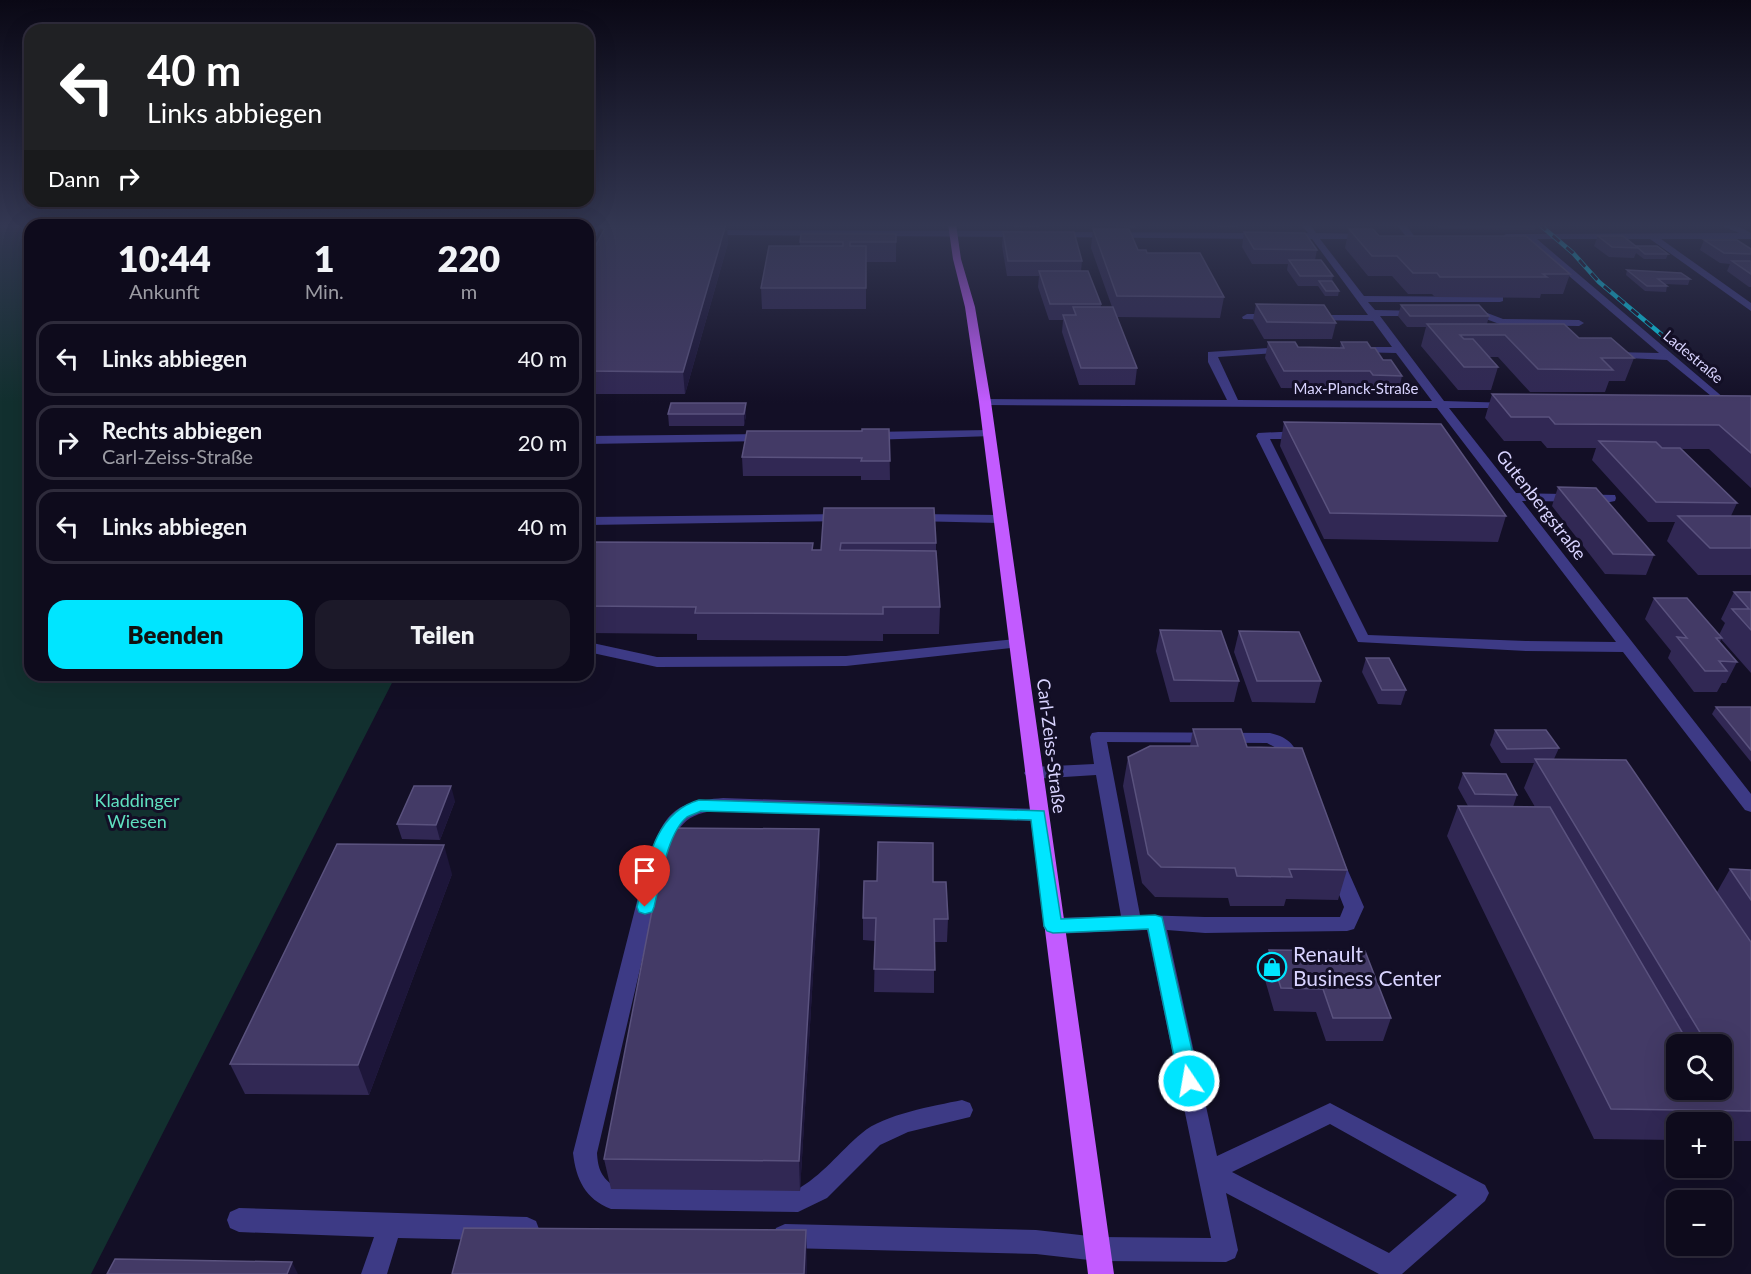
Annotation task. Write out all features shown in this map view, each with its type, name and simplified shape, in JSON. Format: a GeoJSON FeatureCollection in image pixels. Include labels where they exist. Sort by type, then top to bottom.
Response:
{"type":"FeatureCollection","features":[{"type":"Feature","properties":{"kind":"main road","name":"Carl-Zeiss-Straße"},"geometry":{"type":"LineString","coordinates":[[964,283],[970,307],[985,402],[1038,815],[1101,1274]]}},
{"type":"Feature","properties":{"kind":"street","name":"Gutenbergstraße"},"geometry":{"type":"LineString","coordinates":[[1349,283],[1751,806]]}},
{"type":"Feature","properties":{"kind":"street","name":"Ladestraße"},"geometry":{"type":"LineString","coordinates":[[1584,283],[1727,406],[1703,405]]}},
{"type":"Feature","properties":{"kind":"street"},"geometry":{"type":"LineString","coordinates":[[1717,283],[1751,308]]}},
{"type":"Feature","properties":{"kind":"street"},"geometry":{"type":"LineString","coordinates":[[1361,299],[1500,299]]}},
{"type":"Feature","properties":{"kind":"street"},"geometry":{"type":"LineString","coordinates":[[1304,318],[1429,313]]}},
{"type":"Feature","properties":{"kind":"street"},"geometry":{"type":"LineString","coordinates":[[1460,313],[1479,313],[1502,322],[1580,323]]}},
{"type":"Feature","properties":{"kind":"street"},"geometry":{"type":"LineString","coordinates":[[1247,317],[1281,317]]}},
{"type":"Feature","properties":{"kind":"street"},"geometry":{"type":"LineString","coordinates":[[1234,403],[1213,362],[1212,354],[1301,350]]}},
{"type":"Feature","properties":{"kind":"street"},"geometry":{"type":"LineString","coordinates":[[1344,350],[1399,350]]}},
{"type":"Feature","properties":{"kind":"street"},"geometry":{"type":"LineString","coordinates":[[1602,355],[1670,357]]}},
{"type":"Feature","properties":{"kind":"street","name":"Max-Planck-Straße"},"geometry":{"type":"LineString","coordinates":[[985,402],[1524,405]]}},
{"type":"Feature","properties":{"kind":"street"},"geometry":{"type":"LineString","coordinates":[[1441,434],[1463,433]]}},
{"type":"Feature","properties":{"kind":"street"},"geometry":{"type":"LineString","coordinates":[[854,436],[989,434]]}},
{"type":"Feature","properties":{"kind":"street"},"geometry":{"type":"LineString","coordinates":[[1319,435],[1262,436],[1363,639],[1526,646],[1628,647]]}},
{"type":"Feature","properties":{"kind":"street"},"geometry":{"type":"LineString","coordinates":[[594,440],[774,438]]}},
{"type":"Feature","properties":{"kind":"street"},"geometry":{"type":"LineString","coordinates":[[1512,497],[1610,498]]}},
{"type":"Feature","properties":{"kind":"street"},"geometry":{"type":"LineString","coordinates":[[594,521],[856,518]]}},
{"type":"Feature","properties":{"kind":"street"},"geometry":{"type":"LineString","coordinates":[[901,518],[1000,519]]}},
{"type":"Feature","properties":{"kind":"street"},"geometry":{"type":"LineString","coordinates":[[594,648],[657,662],[846,661],[1016,644]]}},
{"type":"Feature","properties":{"kind":"street"},"geometry":{"type":"LineString","coordinates":[[1132,923],[1098,737],[1270,738],[1287,747],[1301,779]]}},
{"type":"Feature","properties":{"kind":"street"},"geometry":{"type":"LineString","coordinates":[[1033,773],[1089,771],[1103,768]]}},
{"type":"Feature","properties":{"kind":"street"},"geometry":{"type":"LineString","coordinates":[[962,1110],[905,1123],[872,1138],[819,1190],[798,1201],[611,1198],[594,1187],[586,1169],[585,1154],[656,862],[670,826],[682,813],[699,805],[723,804],[1038,815]]}},
{"type":"Feature","properties":{"kind":"street"},"geometry":{"type":"LineString","coordinates":[[1053,926],[1155,922],[1205,925],[1347,924],[1354,907],[1327,843]]}},
{"type":"Feature","properties":{"kind":"street"},"geometry":{"type":"LineString","coordinates":[[761,1235],[1036,1242],[1098,1249],[1226,1250],[1155,922]]}},
{"type":"Feature","properties":{"kind":"street"},"geometry":{"type":"LineString","coordinates":[[1330,1113],[1477,1193],[1391,1267],[1209,1172],[1330,1113]]}},
{"type":"Feature","properties":{"kind":"street"},"geometry":{"type":"LineString","coordinates":[[239,1220],[546,1230]]}},
{"type":"Feature","properties":{"kind":"street"},"geometry":{"type":"LineString","coordinates":[[374,1274],[390,1226]]}},
{"type":"Feature","properties":{"kind":"green space","name":"Kladdinger Wiesen"},"geometry":{"type":"Polygon","coordinates":[[[0,283],[24,283],[24,681],[393,681],[91,1274],[0,1274],[0,283]]]}},
{"type":"Feature","properties":{"kind":"building"},"geometry":{"type":"Polygon","coordinates":[[[594,283],[709,283],[683,372],[594,371],[594,283]]]}},
{"type":"Feature","properties":{"kind":"building"},"geometry":{"type":"Polygon","coordinates":[[[762,283],[866,283],[866,288],[761,288],[762,283]]]}},
{"type":"Feature","properties":{"kind":"building"},"geometry":{"type":"Polygon","coordinates":[[[1043,283],[1093,283],[1101,304],[1050,304],[1043,283]]]}},
{"type":"Feature","properties":{"kind":"building"},"geometry":{"type":"Polygon","coordinates":[[[1113,283],[1217,283],[1224,297],[1117,296],[1113,283]]]}},
{"type":"Feature","properties":{"kind":"building"},"geometry":{"type":"Polygon","coordinates":[[[1321,283],[1334,283],[1339,291],[1326,291],[1321,283]]]}},
{"type":"Feature","properties":{"kind":"building"},"geometry":{"type":"Polygon","coordinates":[[[1644,283],[1664,283],[1667,286],[1647,286],[1644,283]]]}},
{"type":"Feature","properties":{"kind":"building"},"geometry":{"type":"Polygon","coordinates":[[[1256,304],[1324,305],[1336,323],[1267,322],[1256,304]]]}},
{"type":"Feature","properties":{"kind":"building"},"geometry":{"type":"Polygon","coordinates":[[[1401,305],[1479,305],[1489,316],[1410,316],[1401,305]]]}},
{"type":"Feature","properties":{"kind":"building"},"geometry":{"type":"Polygon","coordinates":[[[1073,307],[1113,307],[1137,368],[1081,368],[1063,315],[1076,315],[1073,307]]]}},
{"type":"Feature","properties":{"kind":"building"},"geometry":{"type":"Polygon","coordinates":[[[1427,324],[1564,324],[1579,338],[1611,338],[1634,358],[1601,358],[1613,370],[1538,369],[1505,335],[1460,335],[1464,339],[1473,339],[1498,367],[1464,367],[1427,324]]]}},
{"type":"Feature","properties":{"kind":"building"},"geometry":{"type":"Polygon","coordinates":[[[1268,342],[1295,342],[1298,347],[1344,348],[1341,342],[1367,342],[1371,348],[1375,348],[1383,360],[1391,360],[1402,376],[1373,375],[1370,371],[1284,371],[1268,342]]]}},
{"type":"Feature","properties":{"kind":"building"},"geometry":{"type":"Polygon","coordinates":[[[1492,394],[1751,396],[1751,453],[1719,425],[1555,424],[1549,417],[1511,417],[1492,394]]]}},
{"type":"Feature","properties":{"kind":"building"},"geometry":{"type":"Polygon","coordinates":[[[671,403],[746,403],[744,414],[668,414],[671,403]]]}},
{"type":"Feature","properties":{"kind":"building"},"geometry":{"type":"Polygon","coordinates":[[[1284,422],[1441,424],[1506,516],[1330,513],[1284,422]]]}},
{"type":"Feature","properties":{"kind":"building"},"geometry":{"type":"Polygon","coordinates":[[[862,429],[889,429],[890,461],[861,461],[862,458],[742,457],[747,431],[862,431],[862,429]]]}},
{"type":"Feature","properties":{"kind":"building"},"geometry":{"type":"Polygon","coordinates":[[[1599,441],[1656,442],[1662,448],[1680,448],[1737,503],[1656,502],[1599,441]]]}},
{"type":"Feature","properties":{"kind":"building"},"geometry":{"type":"Polygon","coordinates":[[[1558,487],[1596,488],[1654,555],[1613,554],[1558,487]]]}},
{"type":"Feature","properties":{"kind":"building"},"geometry":{"type":"Polygon","coordinates":[[[824,508],[934,508],[936,543],[841,543],[840,550],[936,551],[940,607],[883,607],[883,614],[695,613],[696,607],[594,606],[594,542],[813,543],[812,550],[821,550],[824,508]]]}},
{"type":"Feature","properties":{"kind":"building"},"geometry":{"type":"Polygon","coordinates":[[[1678,516],[1751,516],[1751,548],[1710,548],[1678,516]]]}},
{"type":"Feature","properties":{"kind":"building"},"geometry":{"type":"Polygon","coordinates":[[[1734,592],[1751,592],[1751,630],[1732,609],[1749,609],[1734,592]]]}},
{"type":"Feature","properties":{"kind":"building"},"geometry":{"type":"Polygon","coordinates":[[[1654,598],[1687,598],[1722,638],[1716,638],[1737,662],[1719,661],[1727,671],[1705,671],[1677,637],[1687,638],[1654,598]]]}},
{"type":"Feature","properties":{"kind":"building"},"geometry":{"type":"Polygon","coordinates":[[[1160,630],[1221,631],[1239,681],[1174,680],[1160,630]]]}},
{"type":"Feature","properties":{"kind":"building"},"geometry":{"type":"Polygon","coordinates":[[[1239,631],[1299,632],[1321,681],[1257,681],[1239,631]]]}},
{"type":"Feature","properties":{"kind":"building"},"geometry":{"type":"Polygon","coordinates":[[[1366,658],[1389,658],[1406,690],[1382,690],[1366,658]]]}},
{"type":"Feature","properties":{"kind":"building"},"geometry":{"type":"Polygon","coordinates":[[[1716,707],[1751,707],[1751,750],[1716,707]]]}},
{"type":"Feature","properties":{"kind":"building"},"geometry":{"type":"Polygon","coordinates":[[[1193,729],[1241,729],[1247,747],[1302,748],[1347,870],[1289,869],[1292,877],[1237,876],[1235,868],[1161,867],[1148,854],[1128,757],[1150,746],[1198,746],[1193,729]]]}},
{"type":"Feature","properties":{"kind":"building"},"geometry":{"type":"Polygon","coordinates":[[[1495,730],[1546,730],[1559,748],[1507,749],[1495,730]]]}},
{"type":"Feature","properties":{"kind":"building"},"geometry":{"type":"Polygon","coordinates":[[[1535,759],[1626,760],[1751,942],[1751,1111],[1611,1109],[1458,806],[1550,807],[1683,1034],[1666,1034],[1666,1100],[1732,1100],[1732,1034],[1701,1034],[1535,759]]]}},
{"type":"Feature","properties":{"kind":"building"},"geometry":{"type":"Polygon","coordinates":[[[1463,773],[1506,774],[1517,795],[1475,794],[1463,773]]]}},
{"type":"Feature","properties":{"kind":"building"},"geometry":{"type":"Polygon","coordinates":[[[414,786],[451,786],[436,825],[397,824],[414,786]]]}},
{"type":"Feature","properties":{"kind":"building"},"geometry":{"type":"Polygon","coordinates":[[[668,828],[819,829],[799,1161],[604,1159],[668,828]]]}},
{"type":"Feature","properties":{"kind":"building"},"geometry":{"type":"Polygon","coordinates":[[[878,842],[933,843],[933,882],[946,882],[948,919],[934,919],[935,970],[874,969],[876,918],[863,918],[864,881],[877,881],[878,842]]]}},
{"type":"Feature","properties":{"kind":"building"},"geometry":{"type":"Polygon","coordinates":[[[337,844],[444,845],[358,1065],[230,1064],[337,844]]]}},
{"type":"Feature","properties":{"kind":"building"},"geometry":{"type":"Polygon","coordinates":[[[1730,869],[1751,870],[1751,900],[1730,869]]]}},
{"type":"Feature","properties":{"kind":"building"},"geometry":{"type":"Polygon","coordinates":[[[1269,950],[1365,951],[1391,1018],[1333,1018],[1323,989],[1281,988],[1269,950]]]}},
{"type":"Feature","properties":{"kind":"building"},"geometry":{"type":"Polygon","coordinates":[[[464,1228],[806,1230],[804,1274],[452,1274],[464,1228]]]}},
{"type":"Feature","properties":{"kind":"building"},"geometry":{"type":"Polygon","coordinates":[[[115,1259],[292,1262],[287,1274],[107,1274],[115,1259]]]}},
{"type":"Feature","properties":{"kind":"railway"},"geometry":{"type":"LineString","coordinates":[[1601,283],[1681,351]]}},
{"type":"Feature","properties":{"kind":"place","name":"Renault Business Center"},"geometry":{"type":"Point","coordinates":[1272,967]}},
{"type":"Feature","properties":{"kind":"route"},"geometry":{"type":"LineString","coordinates":[[645,907],[656,862],[670,826],[682,813],[699,805],[864,808],[1038,815],[1053,926],[1155,922],[1189,1081]]}}]}
